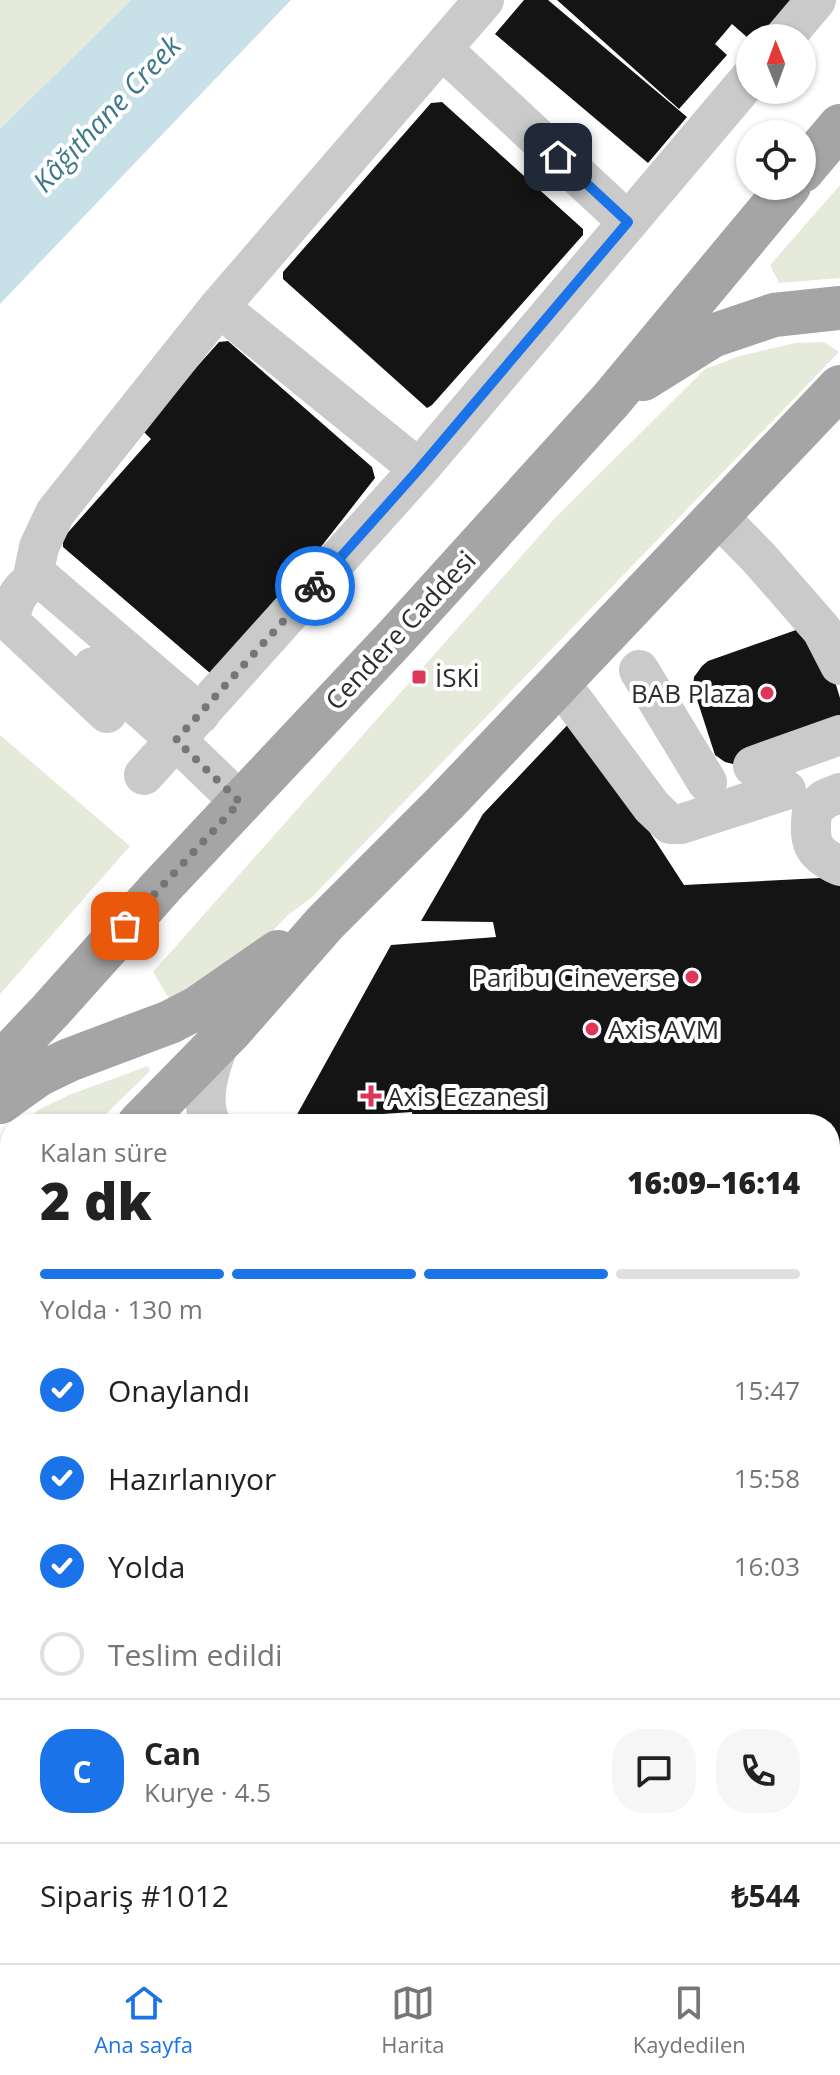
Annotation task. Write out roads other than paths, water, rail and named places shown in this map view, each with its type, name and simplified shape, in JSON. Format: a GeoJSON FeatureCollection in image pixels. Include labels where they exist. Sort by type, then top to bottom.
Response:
{"type":"FeatureCollection","features":[{"type":"Feature","properties":{"kind":"main road"},"geometry":{"type":"LineString","coordinates":[[816,154],[840,126]]}},
{"type":"Feature","properties":{"kind":"main road","name":"Cendere Caddesi"},"geometry":{"type":"LineString","coordinates":[[0,1064],[611,400],[777,200]]}},
{"type":"Feature","properties":{"kind":"main road"},"geometry":{"type":"LineString","coordinates":[[611,400],[712,336],[774,315],[840,308]]}},
{"type":"Feature","properties":{"kind":"main road"},"geometry":{"type":"LineString","coordinates":[[149,1114],[325,923],[445,803],[840,387]]}},
{"type":"Feature","properties":{"kind":"main road"},"geometry":{"type":"LineString","coordinates":[[0,1102],[38,1075],[69,1060],[170,1022],[197,1008],[266,959],[325,923]]}},
{"type":"Feature","properties":{"kind":"street"},"geometry":{"type":"LineString","coordinates":[[35,599],[39,547],[55,513],[219,307],[484,0]]}},
{"type":"Feature","properties":{"kind":"street"},"geometry":{"type":"LineString","coordinates":[[796,24],[816,0]]}},
{"type":"Feature","properties":{"kind":"street"},"geometry":{"type":"LineString","coordinates":[[442,49],[628,222]]}},
{"type":"Feature","properties":{"kind":"street"},"geometry":{"type":"LineString","coordinates":[[144,775],[419,469],[736,95]]}},
{"type":"Feature","properties":{"kind":"street"},"geometry":{"type":"LineString","coordinates":[[219,307],[419,469]]}},
{"type":"Feature","properties":{"kind":"street"},"geometry":{"type":"LineString","coordinates":[[718,516],[822,630],[840,665]]}},
{"type":"Feature","properties":{"kind":"street"},"geometry":{"type":"LineString","coordinates":[[759,558],[789,579],[840,635]]}},
{"type":"Feature","properties":{"kind":"street"},"geometry":{"type":"LineString","coordinates":[[35,599],[42,579],[188,727],[240,802]]}},
{"type":"Feature","properties":{"kind":"street"},"geometry":{"type":"LineString","coordinates":[[35,599],[20,592],[14,602],[10,622],[107,713]]}},
{"type":"Feature","properties":{"kind":"street"},"geometry":{"type":"LineString","coordinates":[[639,670],[707,782]]}},
{"type":"Feature","properties":{"kind":"street"},"geometry":{"type":"LineString","coordinates":[[569,673],[651,762]]}},
{"type":"Feature","properties":{"kind":"street"},"geometry":{"type":"LineString","coordinates":[[569,673],[652,807],[670,824],[681,824],[786,790]]}},
{"type":"Feature","properties":{"kind":"street"},"geometry":{"type":"LineString","coordinates":[[753,766],[840,735]]}},
{"type":"Feature","properties":{"kind":"street"},"geometry":{"type":"LineString","coordinates":[[840,793],[825,799],[812,810],[810,828],[814,847],[822,857],[840,866]]}},
{"type":"Feature","properties":{"kind":"street"},"geometry":{"type":"LineString","coordinates":[[208,1114],[208,1075],[220,1040]]}},
{"type":"Feature","properties":{"kind":"water","name":"Kâğıthane Creek"},"geometry":{"type":"Polygon","coordinates":[[[131,0],[291,0],[0,304],[0,129],[131,0]]]}},
{"type":"Feature","properties":{"kind":"place","name":"İSKİ"},"geometry":{"type":"Point","coordinates":[419,677]}},
{"type":"Feature","properties":{"kind":"place","name":"BAB Plaza"},"geometry":{"type":"Point","coordinates":[767,693]}},
{"type":"Feature","properties":{"kind":"place","name":"Paribu Cineverse"},"geometry":{"type":"Point","coordinates":[692,977]}},
{"type":"Feature","properties":{"kind":"place","name":"Axis AVM"},"geometry":{"type":"Point","coordinates":[592,1029]}},
{"type":"Feature","properties":{"kind":"place","name":"Axis Eczanesi"},"geometry":{"type":"Point","coordinates":[371,1096]}}]}
